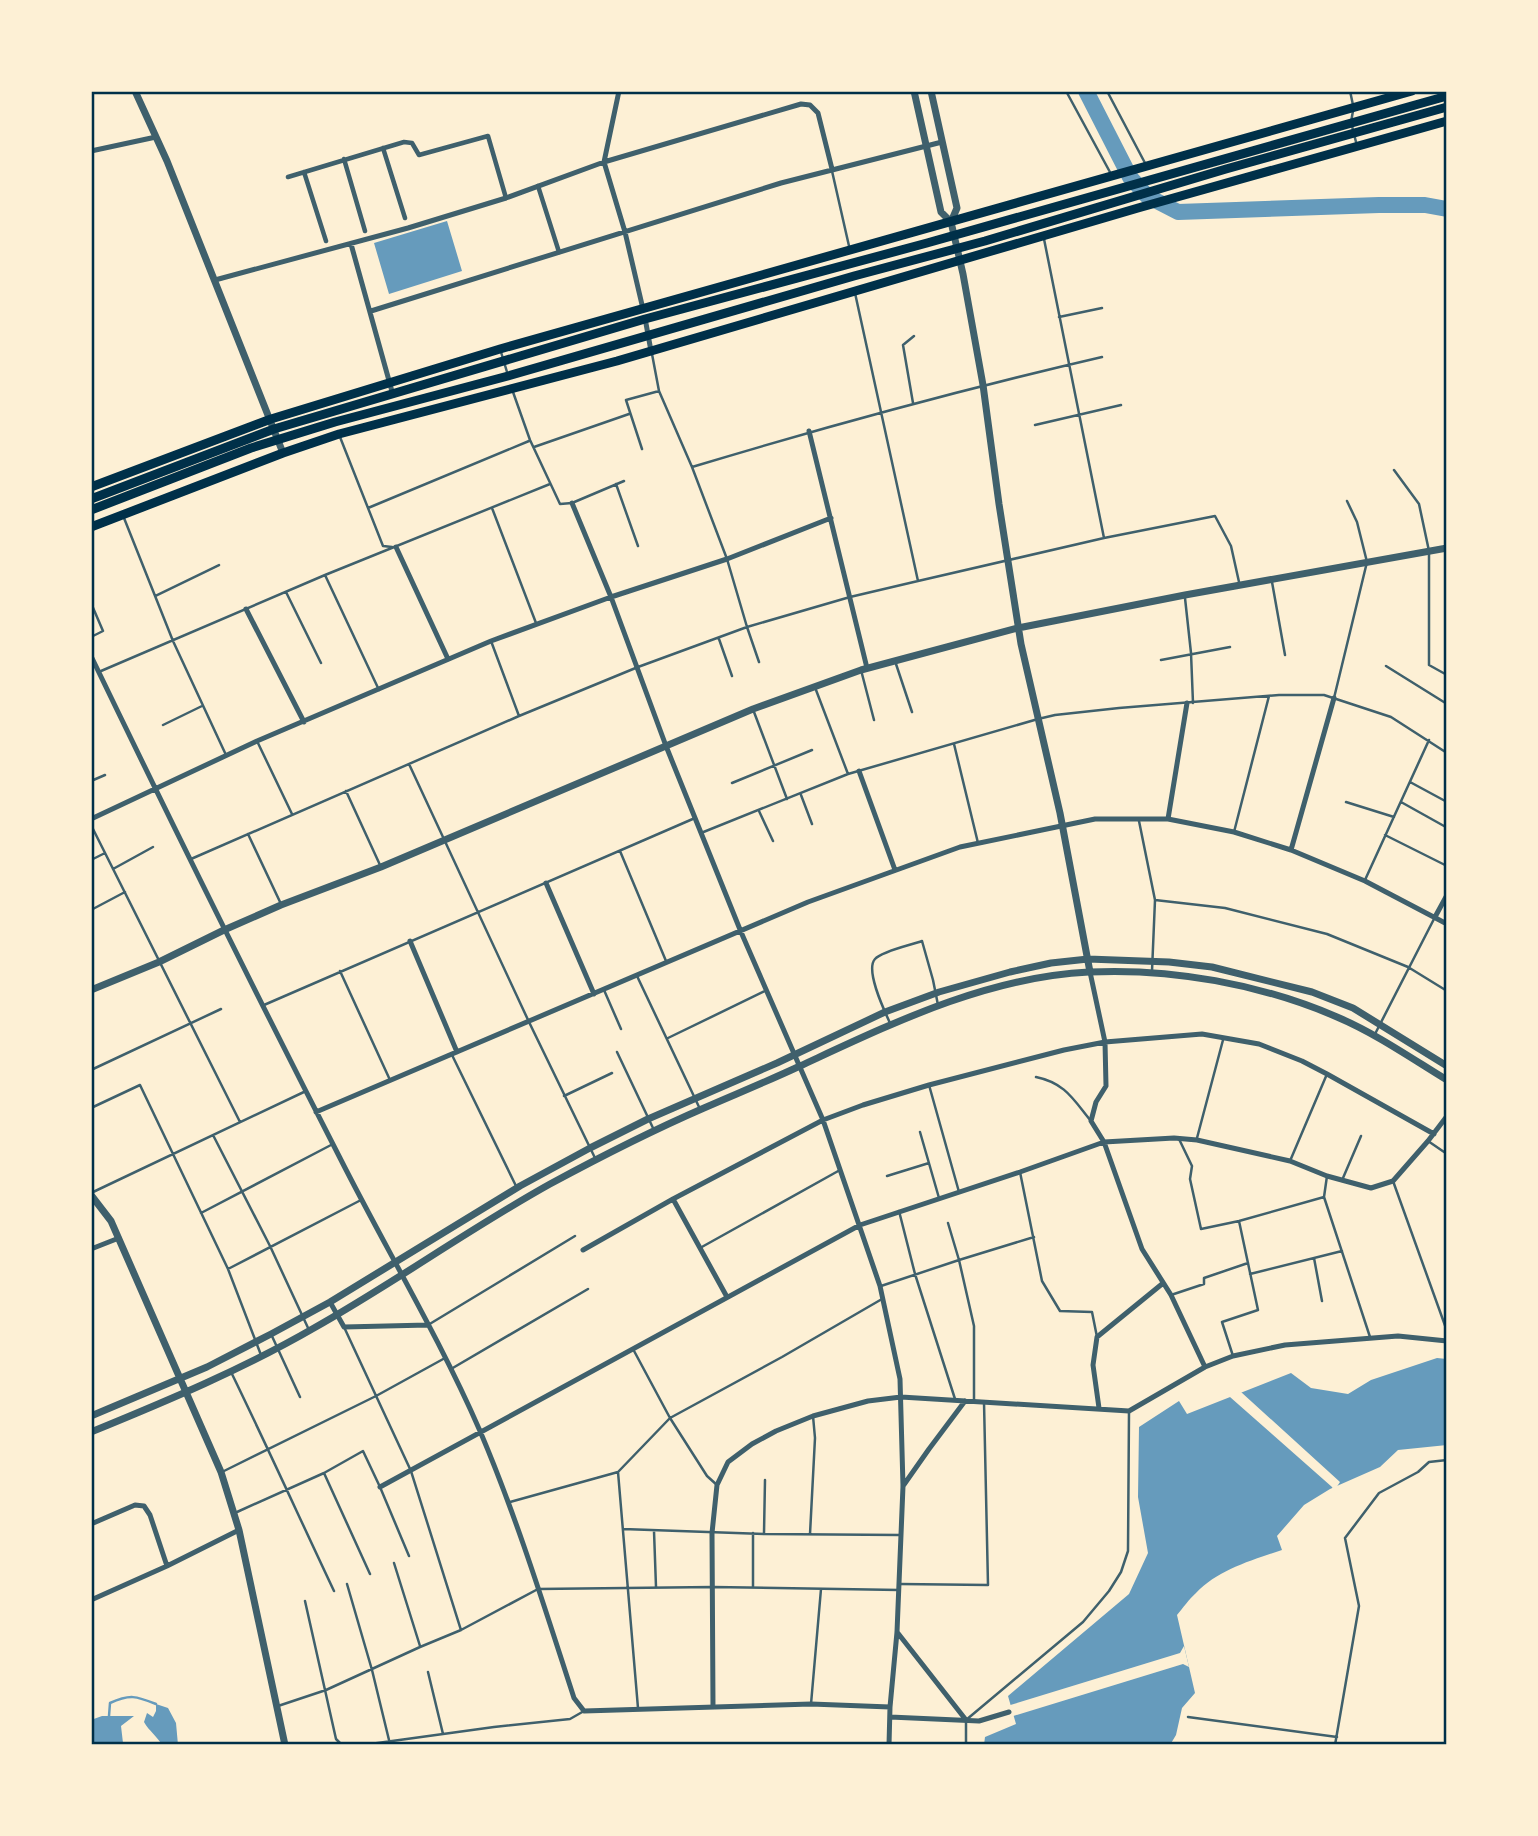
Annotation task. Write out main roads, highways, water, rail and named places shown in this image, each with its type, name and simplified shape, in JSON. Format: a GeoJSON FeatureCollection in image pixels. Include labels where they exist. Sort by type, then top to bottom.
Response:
{"type":"FeatureCollection","features":[{"type":"Feature","properties":{"kind":"main road"},"geometry":{"type":"LineString","coordinates":[[91,487],[390,383],[500,348],[1410,92],[1412,106]]}},
{"type":"Feature","properties":{"kind":"main road"},"geometry":{"type":"LineString","coordinates":[[91,499],[273,424],[393,395],[645,319],[954,236],[1447,96]]}},
{"type":"Feature","properties":{"kind":"main road"},"geometry":{"type":"LineString","coordinates":[[91,510],[278,439],[335,422],[957,249],[1447,107]]}},
{"type":"Feature","properties":{"kind":"main road"},"geometry":{"type":"LineString","coordinates":[[91,527],[339,434],[651,351],[1138,208],[1447,121]]}},
{"type":"Feature","properties":{"kind":"main road"},"geometry":{"type":"LineString","coordinates":[[1107,177],[1108,192]]}},
{"type":"Feature","properties":{"kind":"water"},"geometry":{"type":"Polygon","coordinates":[[[447,221],[462,271],[389,294],[374,243],[447,221]]]}},
{"type":"Feature","properties":{"kind":"water"},"geometry":{"type":"Polygon","coordinates":[[[1437,1358],[1447,1359],[1447,1445],[1398,1450],[1380,1467],[1330,1489],[1304,1505],[1277,1536],[1282,1550],[1214,1578],[1193,1595],[1177,1615],[1195,1693],[1182,1708],[1176,1735],[1170,1745],[984,1745],[985,1737],[1016,1724],[1008,1696],[1129,1594],[1148,1553],[1138,1497],[1139,1427],[1179,1401],[1187,1414],[1291,1373],[1311,1388],[1348,1394],[1371,1380],[1437,1358]]]}},
{"type":"Feature","properties":{"kind":"water"},"geometry":{"type":"Polygon","coordinates":[[[156,1704],[168,1708],[176,1723],[178,1745],[162,1745],[144,1722],[147,1713],[153,1717],[156,1704]]]}},
{"type":"Feature","properties":{"kind":"water"},"geometry":{"type":"Polygon","coordinates":[[[102,1716],[134,1716],[121,1726],[125,1745],[91,1745],[91,1720],[102,1716]]]}},
{"type":"Feature","properties":{"kind":"waterway"},"geometry":{"type":"LineString","coordinates":[[1086,91],[1130,177],[1147,196],[1178,212],[1379,205],[1425,205],[1447,209]]}},
{"type":"Feature","properties":{"kind":"waterway"},"geometry":{"type":"LineString","coordinates":[[109,1716],[110,1703],[123,1698],[138,1698],[156,1704]]}}]}
